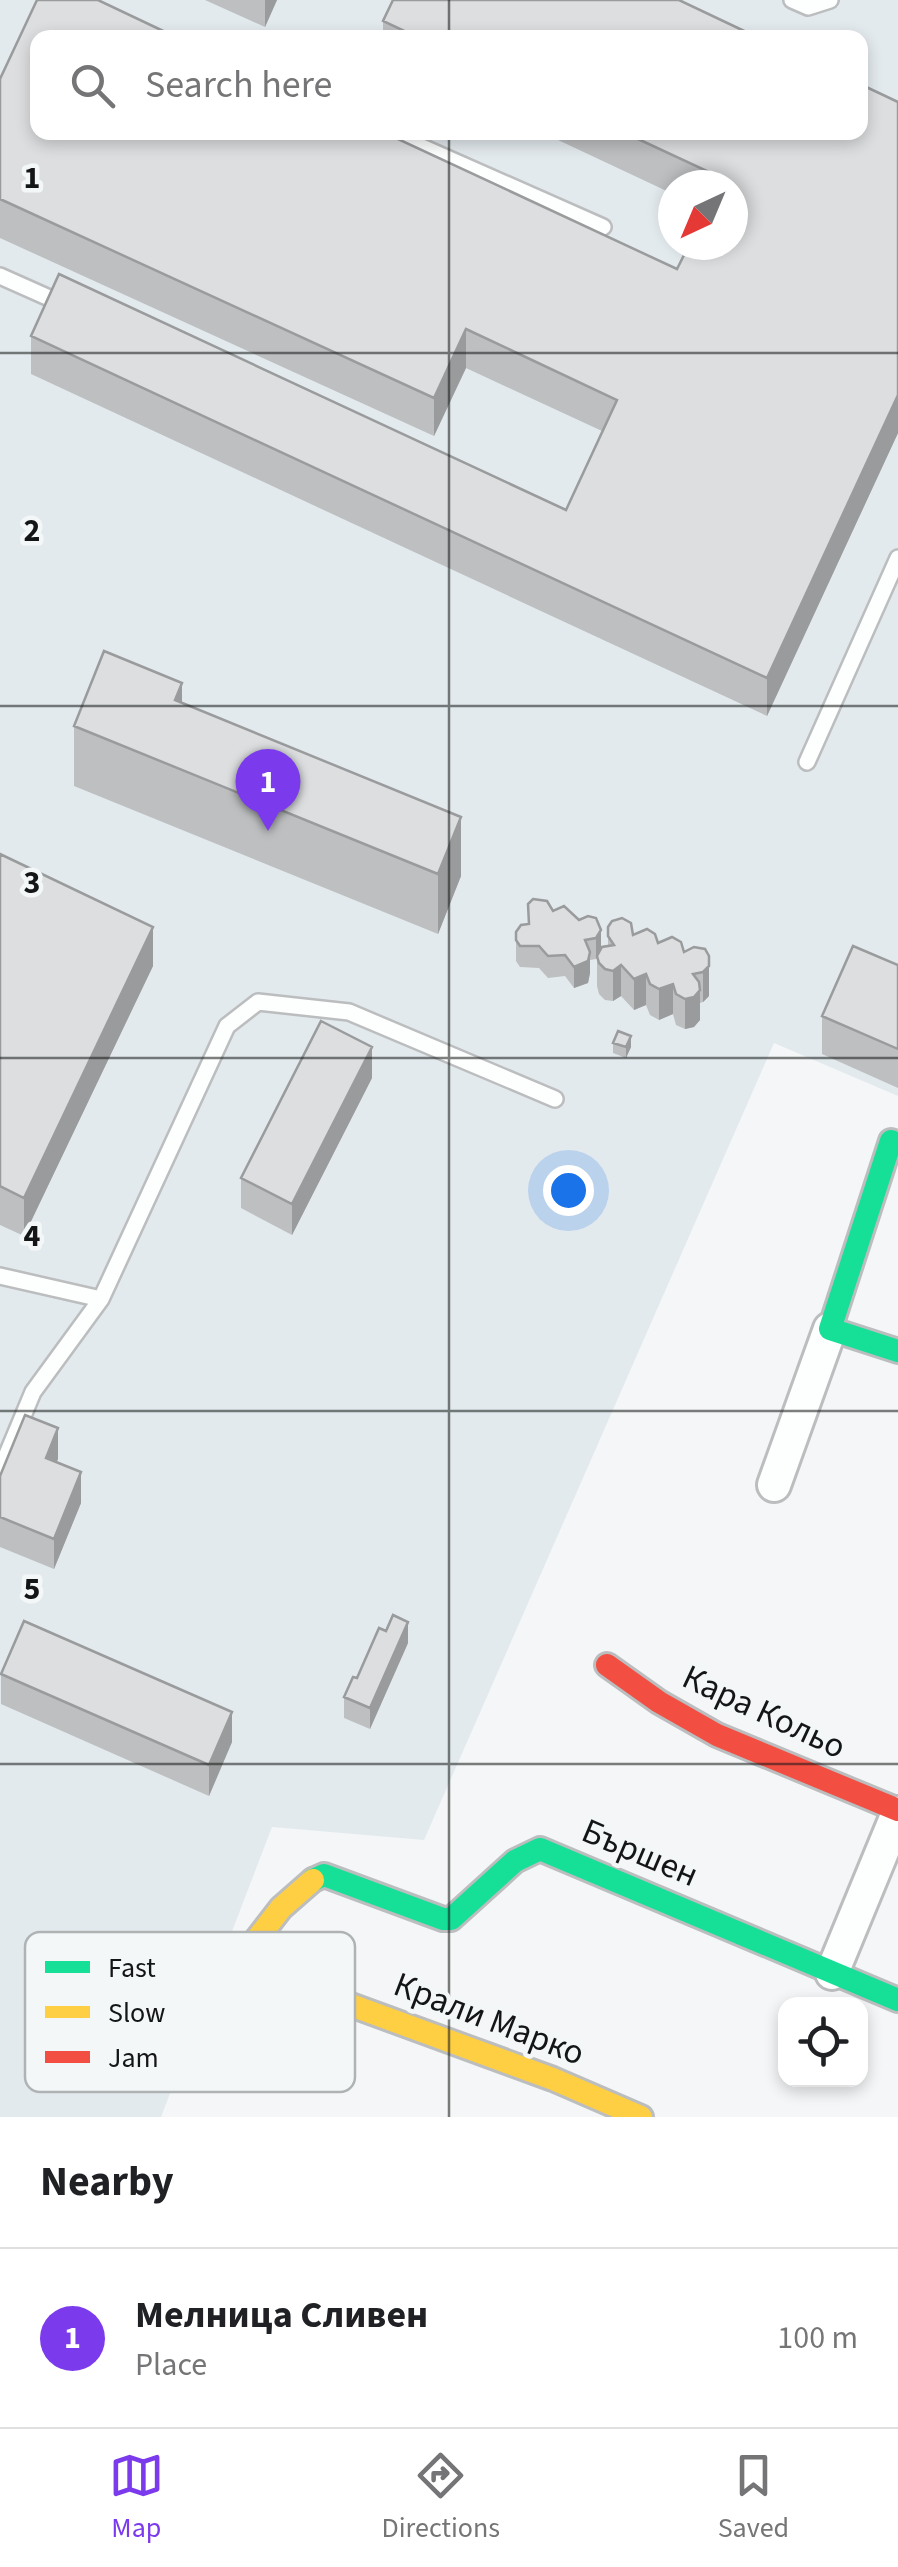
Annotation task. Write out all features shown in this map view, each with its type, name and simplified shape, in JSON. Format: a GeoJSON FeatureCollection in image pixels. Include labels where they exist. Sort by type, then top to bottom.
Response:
{"type":"FeatureCollection","features":[{"type":"Feature","properties":{"kind":"street"},"geometry":{"type":"LineString","coordinates":[[774,1485],[892,1141]]}},
{"type":"Feature","properties":{"kind":"street"},"geometry":{"type":"LineString","coordinates":[[830,1328],[898,1352]]}},
{"type":"Feature","properties":{"kind":"street","name":"Кара Кольо"},"geometry":{"type":"LineString","coordinates":[[607,1665],[659,1702],[717,1735],[898,1812]]}},
{"type":"Feature","properties":{"kind":"street"},"geometry":{"type":"LineString","coordinates":[[832,1973],[898,1812]]}},
{"type":"Feature","properties":{"kind":"street","name":"Бършен"},"geometry":{"type":"LineString","coordinates":[[264,1932],[308,1881],[324,1875],[443,1919],[452,1918],[515,1861],[540,1849],[898,2000]]}},
{"type":"Feature","properties":{"kind":"street","name":"Крали Марко"},"geometry":{"type":"LineString","coordinates":[[355,2006],[552,2078],[641,2117]]}},
{"type":"Feature","properties":{"kind":"lane"},"geometry":{"type":"LineString","coordinates":[[792,0],[808,6],[830,0]]}},
{"type":"Feature","properties":{"kind":"lane"},"geometry":{"type":"LineString","coordinates":[[406,140],[603,227]]}},
{"type":"Feature","properties":{"kind":"lane"},"geometry":{"type":"LineString","coordinates":[[0,276],[89,315]]}},
{"type":"Feature","properties":{"kind":"lane"},"geometry":{"type":"LineString","coordinates":[[808,762],[898,558]]}},
{"type":"Feature","properties":{"kind":"lane"},"geometry":{"type":"LineString","coordinates":[[0,1471],[33,1392],[101,1299],[227,1026],[258,1002],[349,1012],[555,1099]]}},
{"type":"Feature","properties":{"kind":"lane"},"geometry":{"type":"LineString","coordinates":[[0,1276],[101,1299]]}},
{"type":"Feature","properties":{"kind":"shaded area"},"geometry":{"type":"Polygon","coordinates":[[[0,0],[898,0],[898,1096],[774,1043],[424,1840],[272,1827],[232,1932],[25,1932],[25,2092],[171,2092],[161,2117],[0,2117],[0,0]]]}},
{"type":"Feature","properties":{"kind":"building"},"geometry":{"type":"Polygon","coordinates":[[[37,0],[98,0],[161,30],[30,30],[30,140],[400,140],[677,269],[682,260],[748,260],[748,170],[705,170],[640,140],[868,140],[868,88],[898,102],[898,395],[767,678],[31,336],[59,274],[566,510],[617,400],[466,329],[434,398],[0,199],[0,79],[37,0]]]}},
{"type":"Feature","properties":{"kind":"building"},"geometry":{"type":"Polygon","coordinates":[[[393,0],[679,0],[742,30],[402,30],[383,21],[393,0]]]}},
{"type":"Feature","properties":{"kind":"building"},"geometry":{"type":"Polygon","coordinates":[[[104,651],[182,683],[175,700],[461,817],[438,874],[74,726],[104,651]]]}},
{"type":"Feature","properties":{"kind":"building"},"geometry":{"type":"Polygon","coordinates":[[[0,854],[153,927],[24,1198],[0,1186],[0,854]]]}},
{"type":"Feature","properties":{"kind":"building"},"geometry":{"type":"Polygon","coordinates":[[[533,899],[547,901],[553,911],[564,906],[579,920],[596,918],[601,930],[596,938],[585,940],[590,952],[588,961],[574,967],[565,955],[548,956],[539,946],[520,946],[516,932],[521,925],[529,924],[528,904],[533,899]]]}},
{"type":"Feature","properties":{"kind":"building"},"geometry":{"type":"Polygon","coordinates":[[[622,918],[631,923],[633,935],[647,929],[655,934],[658,943],[672,937],[681,942],[684,952],[694,947],[705,949],[709,966],[693,974],[700,990],[694,997],[685,999],[676,994],[673,984],[659,989],[650,984],[646,974],[634,979],[621,965],[613,971],[599,963],[597,956],[602,947],[614,945],[608,927],[622,918]]]}},
{"type":"Feature","properties":{"kind":"building"},"geometry":{"type":"Polygon","coordinates":[[[853,946],[898,965],[898,1049],[822,1016],[853,946]]]}},
{"type":"Feature","properties":{"kind":"building"},"geometry":{"type":"Polygon","coordinates":[[[321,1021],[372,1047],[292,1204],[241,1178],[321,1021]]]}},
{"type":"Feature","properties":{"kind":"building"},"geometry":{"type":"Polygon","coordinates":[[[618,1031],[631,1036],[626,1047],[613,1043],[618,1031]]]}},
{"type":"Feature","properties":{"kind":"building"},"geometry":{"type":"Polygon","coordinates":[[[25,1415],[58,1428],[46,1458],[81,1472],[54,1539],[0,1517],[0,1476],[25,1415]]]}},
{"type":"Feature","properties":{"kind":"building"},"geometry":{"type":"Polygon","coordinates":[[[393,1615],[408,1622],[370,1708],[344,1697],[379,1628],[386,1631],[393,1615]]]}},
{"type":"Feature","properties":{"kind":"building"},"geometry":{"type":"Polygon","coordinates":[[[24,1621],[232,1712],[209,1765],[1,1674],[24,1621]]]}},
{"type":"Feature","properties":{"kind":"traffic: fast"},"geometry":{"type":"LineString","coordinates":[[891,1141],[830,1329],[898,1351]]}},
{"type":"Feature","properties":{"kind":"traffic: fast"},"geometry":{"type":"LineString","coordinates":[[313,1880],[324,1875],[451,1919],[515,1861],[540,1849],[898,2000]]}},
{"type":"Feature","properties":{"kind":"traffic: slow"},"geometry":{"type":"LineString","coordinates":[[262,1932],[281,1908],[313,1880]]}},
{"type":"Feature","properties":{"kind":"traffic: slow"},"geometry":{"type":"LineString","coordinates":[[355,2007],[553,2079],[641,2117]]}},
{"type":"Feature","properties":{"kind":"traffic: jam"},"geometry":{"type":"LineString","coordinates":[[607,1665],[659,1702],[717,1735],[898,1810]]}},
{"type":"Feature","properties":{"kind":"place","name":"Мелница Сливен"},"geometry":{"type":"Point","coordinates":[268,831]}}]}
